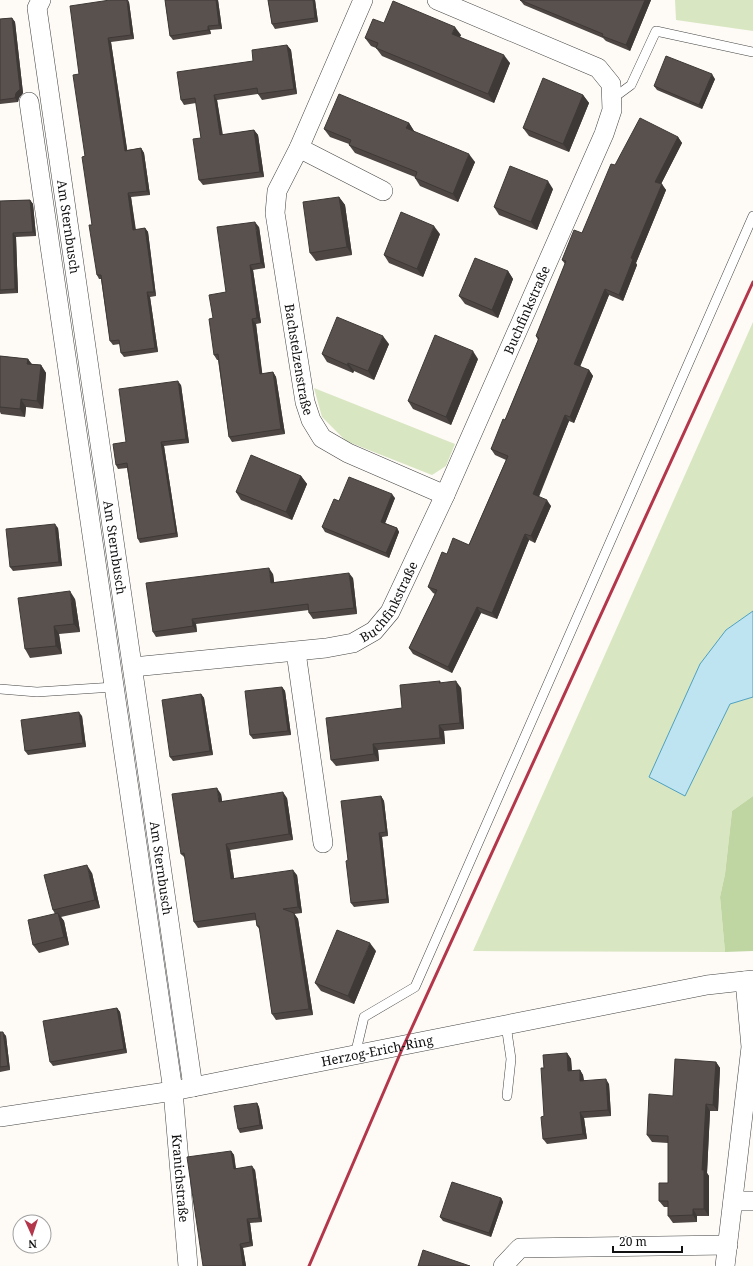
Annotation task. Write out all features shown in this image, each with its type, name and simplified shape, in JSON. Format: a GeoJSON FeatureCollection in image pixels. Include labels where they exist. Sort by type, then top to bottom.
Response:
{"type":"FeatureCollection","features":[{"type":"Feature","properties":{"kind":"street","name":"Bachstelzenstraße"},"geometry":{"type":"LineString","coordinates":[[363,0],[299,148],[277,191],[275,213],[305,402],[311,420],[322,438],[348,453],[445,495]]}},
{"type":"Feature","properties":{"kind":"street","name":"Buchfinkstraße"},"geometry":{"type":"LineString","coordinates":[[133,667],[296,652],[353,643],[374,631],[390,612],[445,495],[604,134],[612,110],[612,99],[611,84],[598,68],[437,0]]}},
{"type":"Feature","properties":{"kind":"street","name":"Am Sternbusch"},"geometry":{"type":"LineString","coordinates":[[39,4],[87,424],[114,687],[173,1091]]}},
{"type":"Feature","properties":{"kind":"street","name":"Am Sternbusch"},"geometry":{"type":"LineString","coordinates":[[30,102],[87,424],[133,667],[193,1086]]}},
{"type":"Feature","properties":{"kind":"street"},"geometry":{"type":"LineString","coordinates":[[299,148],[383,191]]}},
{"type":"Feature","properties":{"kind":"street"},"geometry":{"type":"LineString","coordinates":[[296,652],[323,843]]}},
{"type":"Feature","properties":{"kind":"street"},"geometry":{"type":"LineString","coordinates":[[725,1266],[751,1047],[749,980]]}},
{"type":"Feature","properties":{"kind":"street","name":"Herzog-Erich-Ring"},"geometry":{"type":"LineString","coordinates":[[0,1117],[173,1091],[707,985],[749,980]]}},
{"type":"Feature","properties":{"kind":"street","name":"Kranichstraße"},"geometry":{"type":"LineString","coordinates":[[173,1091],[188,1266]]}},
{"type":"Feature","properties":{"kind":"street"},"geometry":{"type":"LineString","coordinates":[[733,1201],[753,1201]]}},
{"type":"Feature","properties":{"kind":"street"},"geometry":{"type":"LineString","coordinates":[[503,1266],[520,1248],[728,1245]]}},
{"type":"Feature","properties":{"kind":"lane"},"geometry":{"type":"LineString","coordinates":[[612,99],[631,84],[656,31],[753,52]]}},
{"type":"Feature","properties":{"kind":"lane"},"geometry":{"type":"LineString","coordinates":[[354,1056],[364,1016],[415,987],[753,216]]}},
{"type":"Feature","properties":{"kind":"lane"},"geometry":{"type":"LineString","coordinates":[[0,689],[37,692],[114,687]]}},
{"type":"Feature","properties":{"kind":"lane"},"geometry":{"type":"LineString","coordinates":[[506,1025],[511,1059],[507,1096]]}},
{"type":"Feature","properties":{"kind":"green space"},"geometry":{"type":"Polygon","coordinates":[[[675,0],[753,0],[753,31],[676,20],[675,0]]]}},
{"type":"Feature","properties":{"kind":"green space"},"geometry":{"type":"Polygon","coordinates":[[[753,322],[753,611],[726,630],[685,795],[730,704],[753,697],[753,796],[732,811],[725,874],[720,897],[725,952],[473,951],[753,322]]]}},
{"type":"Feature","properties":{"kind":"green space"},"geometry":{"type":"Polygon","coordinates":[[[314,388],[455,444],[446,466],[432,475],[346,441],[322,417],[314,388]]]}},
{"type":"Feature","properties":{"kind":"green space"},"geometry":{"type":"Polygon","coordinates":[[[753,796],[753,951],[725,952],[720,897],[725,874],[732,811],[753,796]]]}},
{"type":"Feature","properties":{"kind":"water"},"geometry":{"type":"Polygon","coordinates":[[[753,611],[753,697],[730,704],[685,796],[649,777],[700,664],[726,630],[753,611]]]}},
{"type":"Feature","properties":{"kind":"building"},"geometry":{"type":"Polygon","coordinates":[[[110,0],[127,0],[131,35],[108,38],[125,151],[141,148],[147,191],[128,193],[133,230],[145,228],[154,292],[147,292],[155,348],[121,353],[119,340],[110,341],[101,275],[97,275],[89,225],[92,225],[82,157],[85,156],[73,75],[79,74],[70,6],[110,0]]]}},
{"type":"Feature","properties":{"kind":"building"},"geometry":{"type":"Polygon","coordinates":[[[165,0],[216,0],[219,25],[208,26],[208,30],[170,36],[165,0]]]}},
{"type":"Feature","properties":{"kind":"building"},"geometry":{"type":"Polygon","coordinates":[[[268,0],[313,0],[315,18],[272,24],[268,0]]]}},
{"type":"Feature","properties":{"kind":"building"},"geometry":{"type":"Polygon","coordinates":[[[520,0],[645,0],[626,45],[520,0]]]}},
{"type":"Feature","properties":{"kind":"building"},"geometry":{"type":"Polygon","coordinates":[[[393,1],[455,27],[452,34],[504,55],[488,94],[376,48],[378,43],[365,38],[373,19],[384,23],[393,1]]]}},
{"type":"Feature","properties":{"kind":"building"},"geometry":{"type":"Polygon","coordinates":[[[12,18],[20,89],[16,93],[15,98],[0,100],[0,19],[12,18]]]}},
{"type":"Feature","properties":{"kind":"building"},"geometry":{"type":"Polygon","coordinates":[[[287,45],[294,89],[258,94],[257,88],[214,95],[220,135],[254,130],[260,172],[199,180],[193,139],[201,138],[195,98],[181,100],[177,72],[253,61],[252,50],[287,45]]]}},
{"type":"Feature","properties":{"kind":"building"},"geometry":{"type":"Polygon","coordinates":[[[666,56],[712,74],[699,105],[654,86],[666,56]]]}},
{"type":"Feature","properties":{"kind":"building"},"geometry":{"type":"Polygon","coordinates":[[[543,78],[583,95],[563,144],[523,128],[543,78]]]}},
{"type":"Feature","properties":{"kind":"building"},"geometry":{"type":"Polygon","coordinates":[[[339,94],[409,123],[406,128],[469,154],[453,194],[415,178],[417,172],[349,145],[351,140],[324,129],[339,94]]]}},
{"type":"Feature","properties":{"kind":"building"},"geometry":{"type":"Polygon","coordinates":[[[640,118],[678,137],[655,182],[662,184],[631,258],[633,259],[619,295],[605,289],[574,364],[589,370],[570,417],[565,415],[533,494],[547,500],[531,536],[525,534],[492,613],[477,607],[448,667],[409,648],[437,590],[428,587],[442,552],[447,554],[453,538],[469,545],[508,456],[491,449],[503,419],[505,420],[539,338],[536,336],[566,261],[562,260],[574,230],[582,233],[611,164],[615,165],[640,118]]]}},
{"type":"Feature","properties":{"kind":"building"},"geometry":{"type":"Polygon","coordinates":[[[510,166],[548,181],[531,222],[494,207],[510,166]]]}},
{"type":"Feature","properties":{"kind":"building"},"geometry":{"type":"Polygon","coordinates":[[[339,197],[347,247],[310,253],[303,202],[339,197]]]}},
{"type":"Feature","properties":{"kind":"building"},"geometry":{"type":"Polygon","coordinates":[[[30,200],[33,232],[13,233],[15,289],[0,290],[0,201],[30,200]]]}},
{"type":"Feature","properties":{"kind":"building"},"geometry":{"type":"Polygon","coordinates":[[[401,212],[434,226],[417,269],[384,255],[401,212]]]}},
{"type":"Feature","properties":{"kind":"building"},"geometry":{"type":"Polygon","coordinates":[[[255,222],[261,263],[250,265],[257,318],[252,319],[260,374],[273,372],[281,429],[229,437],[218,354],[214,355],[209,319],[213,318],[209,295],[226,292],[217,227],[255,222]]]}},
{"type":"Feature","properties":{"kind":"building"},"geometry":{"type":"Polygon","coordinates":[[[475,258],[508,271],[492,310],[459,296],[475,258]]]}},
{"type":"Feature","properties":{"kind":"building"},"geometry":{"type":"Polygon","coordinates":[[[337,317],[383,336],[368,371],[348,363],[347,365],[322,354],[337,317]]]}},
{"type":"Feature","properties":{"kind":"building"},"geometry":{"type":"Polygon","coordinates":[[[435,335],[473,351],[446,417],[408,401],[435,335]]]}},
{"type":"Feature","properties":{"kind":"building"},"geometry":{"type":"Polygon","coordinates":[[[0,356],[28,359],[27,364],[41,365],[37,401],[21,399],[20,409],[0,407],[0,356]]]}},
{"type":"Feature","properties":{"kind":"building"},"geometry":{"type":"Polygon","coordinates":[[[178,381],[186,439],[161,442],[176,533],[138,539],[127,463],[116,465],[113,444],[126,442],[119,389],[178,381]]]}},
{"type":"Feature","properties":{"kind":"building"},"geometry":{"type":"Polygon","coordinates":[[[251,455],[301,476],[286,512],[236,492],[251,455]]]}},
{"type":"Feature","properties":{"kind":"building"},"geometry":{"type":"Polygon","coordinates":[[[349,477],[392,494],[381,522],[397,528],[386,553],[322,527],[334,499],[339,501],[349,477]]]}},
{"type":"Feature","properties":{"kind":"building"},"geometry":{"type":"Polygon","coordinates":[[[55,524],[59,562],[10,567],[6,529],[55,524]]]}},
{"type":"Feature","properties":{"kind":"building"},"geometry":{"type":"Polygon","coordinates":[[[269,568],[271,583],[349,573],[354,608],[309,613],[308,604],[192,619],[193,626],[153,632],[146,583],[269,568]]]}},
{"type":"Feature","properties":{"kind":"building"},"geometry":{"type":"Polygon","coordinates":[[[70,591],[74,624],[54,626],[56,646],[25,649],[18,598],[70,591]]]}},
{"type":"Feature","properties":{"kind":"building"},"geometry":{"type":"Polygon","coordinates":[[[440,681],[439,683],[456,681],[460,723],[439,725],[440,738],[373,744],[374,754],[331,760],[326,718],[402,708],[400,685],[440,681]]]}},
{"type":"Feature","properties":{"kind":"building"},"geometry":{"type":"Polygon","coordinates":[[[282,687],[288,731],[250,735],[245,691],[282,687]]]}},
{"type":"Feature","properties":{"kind":"building"},"geometry":{"type":"Polygon","coordinates":[[[201,694],[210,751],[170,757],[162,700],[201,694]]]}},
{"type":"Feature","properties":{"kind":"building"},"geometry":{"type":"Polygon","coordinates":[[[79,712],[83,743],[25,751],[21,720],[79,712]]]}},
{"type":"Feature","properties":{"kind":"building"},"geometry":{"type":"Polygon","coordinates":[[[217,788],[219,802],[283,792],[289,834],[226,844],[231,879],[293,870],[298,907],[283,909],[294,913],[309,1009],[272,1014],[259,926],[257,926],[255,913],[194,922],[184,853],[181,854],[172,794],[217,788]]]}},
{"type":"Feature","properties":{"kind":"building"},"geometry":{"type":"Polygon","coordinates":[[[381,796],[386,832],[379,833],[387,899],[351,903],[346,861],[348,860],[341,801],[381,796]]]}},
{"type":"Feature","properties":{"kind":"building"},"geometry":{"type":"Polygon","coordinates":[[[87,865],[95,900],[53,910],[44,875],[87,865]]]}},
{"type":"Feature","properties":{"kind":"building"},"geometry":{"type":"Polygon","coordinates":[[[58,913],[64,937],[33,945],[28,920],[58,913]]]}},
{"type":"Feature","properties":{"kind":"building"},"geometry":{"type":"Polygon","coordinates":[[[337,930],[370,943],[348,996],[315,983],[337,930]]]}},
{"type":"Feature","properties":{"kind":"building"},"geometry":{"type":"Polygon","coordinates":[[[117,1008],[124,1049],[50,1062],[43,1021],[117,1008]]]}},
{"type":"Feature","properties":{"kind":"building"},"geometry":{"type":"Polygon","coordinates":[[[0,1032],[3,1032],[8,1066],[0,1067],[0,1032]]]}},
{"type":"Feature","properties":{"kind":"building"},"geometry":{"type":"Polygon","coordinates":[[[567,1053],[568,1071],[580,1070],[580,1081],[606,1079],[608,1110],[580,1112],[583,1134],[543,1139],[541,1117],[544,1116],[541,1068],[544,1068],[543,1055],[567,1053]]]}},
{"type":"Feature","properties":{"kind":"building"},"geometry":{"type":"Polygon","coordinates":[[[675,1059],[716,1062],[713,1105],[706,1104],[702,1170],[704,1170],[704,1209],[693,1209],[693,1215],[668,1216],[668,1201],[659,1201],[659,1183],[668,1183],[668,1136],[647,1135],[649,1094],[673,1096],[675,1059]]]}},
{"type":"Feature","properties":{"kind":"building"},"geometry":{"type":"Polygon","coordinates":[[[257,1103],[260,1125],[238,1129],[234,1106],[257,1103]]]}},
{"type":"Feature","properties":{"kind":"building"},"geometry":{"type":"Polygon","coordinates":[[[231,1151],[234,1169],[252,1166],[259,1218],[247,1219],[250,1242],[240,1244],[243,1266],[203,1266],[187,1157],[231,1151]]]}},
{"type":"Feature","properties":{"kind":"building"},"geometry":{"type":"Polygon","coordinates":[[[452,1182],[501,1198],[489,1233],[440,1217],[452,1182]]]}},
{"type":"Feature","properties":{"kind":"building"},"geometry":{"type":"Polygon","coordinates":[[[423,1250],[470,1266],[418,1266],[423,1250]]]}},
{"type":"Feature","properties":{"kind":"railway"},"geometry":{"type":"LineString","coordinates":[[309,1266],[403,1047],[753,282]]}}]}
